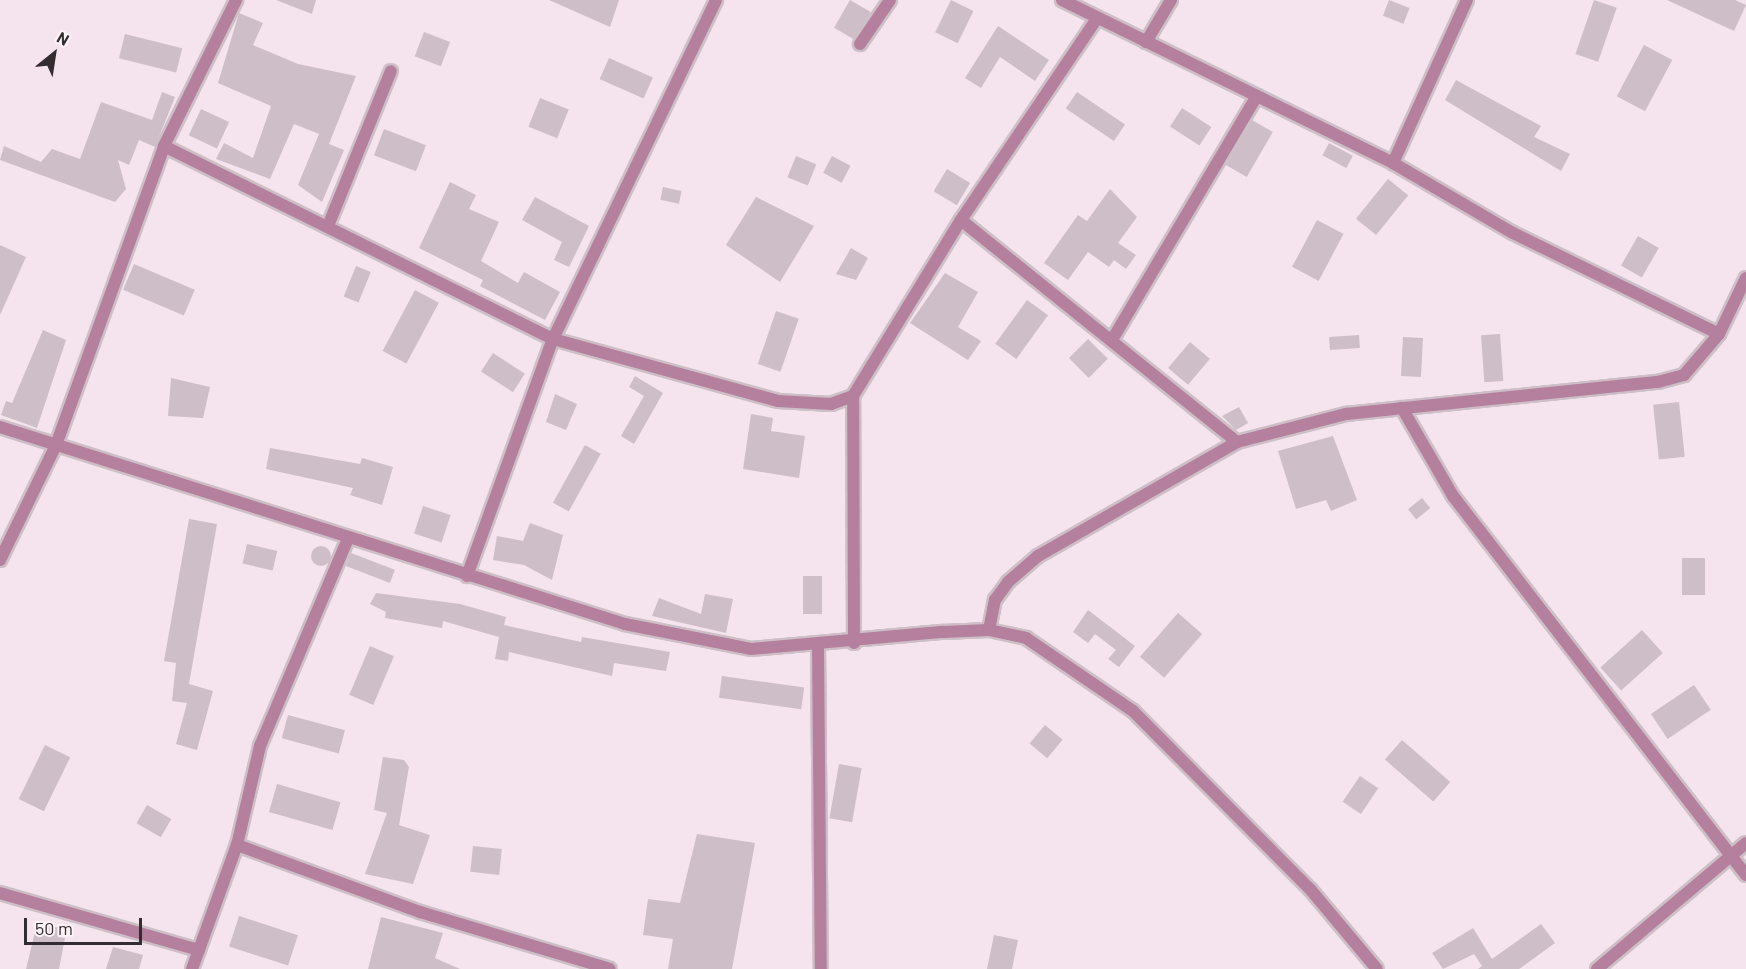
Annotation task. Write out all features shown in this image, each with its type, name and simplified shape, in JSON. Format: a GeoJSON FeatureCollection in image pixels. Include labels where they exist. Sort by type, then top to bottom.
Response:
{"type":"FeatureCollection","features":[{"type":"Feature","properties":{"kind":"street"},"geometry":{"type":"LineString","coordinates":[[0,560],[56,444],[164,146],[236,0]]}},
{"type":"Feature","properties":{"kind":"street"},"geometry":{"type":"LineString","coordinates":[[467,576],[553,339],[716,0]]}},
{"type":"Feature","properties":{"kind":"street"},"geometry":{"type":"LineString","coordinates":[[860,44],[890,0]]}},
{"type":"Feature","properties":{"kind":"street"},"geometry":{"type":"LineString","coordinates":[[1062,0],[1393,163],[1513,233],[1719,334]]}},
{"type":"Feature","properties":{"kind":"street"},"geometry":{"type":"LineString","coordinates":[[1146,42],[1171,0]]}},
{"type":"Feature","properties":{"kind":"street"},"geometry":{"type":"LineString","coordinates":[[1393,163],[1467,0]]}},
{"type":"Feature","properties":{"kind":"street"},"geometry":{"type":"LineString","coordinates":[[854,643],[853,396],[961,220],[1097,18]]}},
{"type":"Feature","properties":{"kind":"street"},"geometry":{"type":"LineString","coordinates":[[328,226],[391,71]]}},
{"type":"Feature","properties":{"kind":"street"},"geometry":{"type":"LineString","coordinates":[[1112,340],[1257,96]]}},
{"type":"Feature","properties":{"kind":"street"},"geometry":{"type":"LineString","coordinates":[[164,146],[553,339],[778,401],[831,404],[853,396]]}},
{"type":"Feature","properties":{"kind":"street"},"geometry":{"type":"LineString","coordinates":[[961,220],[1237,442]]}},
{"type":"Feature","properties":{"kind":"street"},"geometry":{"type":"LineString","coordinates":[[988,630],[995,600],[1008,582],[1038,556],[1237,442],[1288,425],[1402,408],[1658,382],[1684,375],[1719,334],[1746,278]]}},
{"type":"Feature","properties":{"kind":"street"},"geometry":{"type":"LineString","coordinates":[[1402,408],[1453,496],[1746,875]]}},
{"type":"Feature","properties":{"kind":"street"},"geometry":{"type":"LineString","coordinates":[[0,427],[347,541],[625,624],[740,647],[854,643],[988,630],[1026,638],[1132,711],[1310,889],[1377,969]]}},
{"type":"Feature","properties":{"kind":"street"},"geometry":{"type":"LineString","coordinates":[[192,969],[237,845],[260,746],[347,541]]}},
{"type":"Feature","properties":{"kind":"street"},"geometry":{"type":"LineString","coordinates":[[818,645],[821,969]]}},
{"type":"Feature","properties":{"kind":"street"},"geometry":{"type":"LineString","coordinates":[[1597,969],[1746,843]]}},
{"type":"Feature","properties":{"kind":"street"},"geometry":{"type":"LineString","coordinates":[[237,845],[420,912],[610,969]]}},
{"type":"Feature","properties":{"kind":"street"},"geometry":{"type":"LineString","coordinates":[[0,893],[199,950]]}},
{"type":"Feature","properties":{"kind":"building"},"geometry":{"type":"Polygon","coordinates":[[[276,0],[316,0],[312,14],[276,0]]]}},
{"type":"Feature","properties":{"kind":"building"},"geometry":{"type":"Polygon","coordinates":[[[549,0],[619,0],[610,27],[549,0]]]}},
{"type":"Feature","properties":{"kind":"building"},"geometry":{"type":"Polygon","coordinates":[[[850,0],[871,12],[855,40],[834,28],[850,0]]]}},
{"type":"Feature","properties":{"kind":"building"},"geometry":{"type":"Polygon","coordinates":[[[951,0],[973,11],[958,43],[935,32],[951,0]]]}},
{"type":"Feature","properties":{"kind":"building"},"geometry":{"type":"Polygon","coordinates":[[[1389,0],[1410,8],[1403,24],[1383,16],[1389,0]]]}},
{"type":"Feature","properties":{"kind":"building"},"geometry":{"type":"Polygon","coordinates":[[[1594,0],[1617,8],[1598,62],[1575,54],[1594,0]]]}},
{"type":"Feature","properties":{"kind":"building"},"geometry":{"type":"Polygon","coordinates":[[[1667,0],[1735,0],[1746,5],[1734,31],[1667,0]]]}},
{"type":"Feature","properties":{"kind":"building"},"geometry":{"type":"Polygon","coordinates":[[[239,13],[263,23],[253,45],[298,64],[356,76],[329,144],[344,150],[322,202],[298,185],[319,134],[294,124],[270,179],[216,159],[224,143],[253,158],[271,106],[218,83],[239,13]]]}},
{"type":"Feature","properties":{"kind":"building"},"geometry":{"type":"Polygon","coordinates":[[[998,26],[1049,60],[1035,81],[1000,57],[981,88],[965,78],[998,26]]]}},
{"type":"Feature","properties":{"kind":"building"},"geometry":{"type":"Polygon","coordinates":[[[424,32],[450,42],[441,66],[415,56],[424,32]]]}},
{"type":"Feature","properties":{"kind":"building"},"geometry":{"type":"Polygon","coordinates":[[[125,34],[182,48],[176,73],[119,58],[125,34]]]}},
{"type":"Feature","properties":{"kind":"building"},"geometry":{"type":"Polygon","coordinates":[[[1644,45],[1672,60],[1645,111],[1617,96],[1644,45]]]}},
{"type":"Feature","properties":{"kind":"building"},"geometry":{"type":"Polygon","coordinates":[[[609,58],[653,78],[643,99],[600,79],[609,58]]]}},
{"type":"Feature","properties":{"kind":"building"},"geometry":{"type":"Polygon","coordinates":[[[1456,80],[1541,126],[1534,137],[1570,154],[1561,171],[1445,100],[1456,80]]]}},
{"type":"Feature","properties":{"kind":"building"},"geometry":{"type":"Polygon","coordinates":[[[162,92],[175,97],[155,147],[139,140],[129,165],[118,160],[126,189],[115,202],[0,160],[4,146],[41,162],[52,149],[80,159],[101,102],[152,120],[162,92]]]}},
{"type":"Feature","properties":{"kind":"building"},"geometry":{"type":"Polygon","coordinates":[[[1077,92],[1125,124],[1114,141],[1066,109],[1077,92]]]}},
{"type":"Feature","properties":{"kind":"building"},"geometry":{"type":"Polygon","coordinates":[[[540,98],[569,110],[557,138],[528,127],[540,98]]]}},
{"type":"Feature","properties":{"kind":"building"},"geometry":{"type":"Polygon","coordinates":[[[1182,108],[1211,127],[1199,146],[1170,126],[1182,108]]]}},
{"type":"Feature","properties":{"kind":"building"},"geometry":{"type":"Polygon","coordinates":[[[201,109],[229,122],[217,148],[189,135],[201,109]]]}},
{"type":"Feature","properties":{"kind":"building"},"geometry":{"type":"Polygon","coordinates":[[[1252,120],[1273,132],[1247,177],[1226,165],[1252,120]]]}},
{"type":"Feature","properties":{"kind":"building"},"geometry":{"type":"Polygon","coordinates":[[[384,129],[426,145],[416,171],[374,155],[384,129]]]}},
{"type":"Feature","properties":{"kind":"building"},"geometry":{"type":"Polygon","coordinates":[[[1329,143],[1353,156],[1346,168],[1322,155],[1329,143]]]}},
{"type":"Feature","properties":{"kind":"building"},"geometry":{"type":"Polygon","coordinates":[[[796,156],[816,164],[808,186],[787,177],[796,156]]]}},
{"type":"Feature","properties":{"kind":"building"},"geometry":{"type":"Polygon","coordinates":[[[832,156],[851,166],[842,183],[823,173],[832,156]]]}},
{"type":"Feature","properties":{"kind":"building"},"geometry":{"type":"Polygon","coordinates":[[[947,169],[970,183],[957,205],[934,191],[947,169]]]}},
{"type":"Feature","properties":{"kind":"building"},"geometry":{"type":"Polygon","coordinates":[[[1388,179],[1408,195],[1376,235],[1356,219],[1388,179]]]}},
{"type":"Feature","properties":{"kind":"building"},"geometry":{"type":"Polygon","coordinates":[[[450,182],[476,195],[469,209],[499,222],[481,261],[518,283],[524,272],[560,292],[545,320],[480,286],[483,280],[419,248],[450,182]]]}},
{"type":"Feature","properties":{"kind":"building"},"geometry":{"type":"Polygon","coordinates":[[[663,187],[682,191],[679,204],[660,200],[663,187]]]}},
{"type":"Feature","properties":{"kind":"building"},"geometry":{"type":"Polygon","coordinates":[[[1110,189],[1137,217],[1118,243],[1136,255],[1126,269],[1114,260],[1109,267],[1088,252],[1068,280],[1044,263],[1078,215],[1087,221],[1110,189]]]}},
{"type":"Feature","properties":{"kind":"building"},"geometry":{"type":"Polygon","coordinates":[[[535,197],[589,226],[569,267],[554,260],[562,242],[522,220],[535,197]]]}},
{"type":"Feature","properties":{"kind":"building"},"geometry":{"type":"Polygon","coordinates":[[[756,197],[814,226],[780,282],[726,245],[756,197]]]}},
{"type":"Feature","properties":{"kind":"building"},"geometry":{"type":"Polygon","coordinates":[[[1317,220],[1343,234],[1319,281],[1292,267],[1317,220]]]}},
{"type":"Feature","properties":{"kind":"building"},"geometry":{"type":"Polygon","coordinates":[[[1638,236],[1659,248],[1642,277],[1621,265],[1638,236]]]}},
{"type":"Feature","properties":{"kind":"building"},"geometry":{"type":"Polygon","coordinates":[[[0,245],[26,257],[0,315],[0,245]]]}},
{"type":"Feature","properties":{"kind":"building"},"geometry":{"type":"Polygon","coordinates":[[[851,248],[868,258],[856,280],[836,274],[851,248]]]}},
{"type":"Feature","properties":{"kind":"building"},"geometry":{"type":"Polygon","coordinates":[[[134,264],[195,290],[184,316],[123,290],[134,264]]]}},
{"type":"Feature","properties":{"kind":"building"},"geometry":{"type":"Polygon","coordinates":[[[356,266],[371,272],[358,303],[344,297],[356,266]]]}},
{"type":"Feature","properties":{"kind":"building"},"geometry":{"type":"Polygon","coordinates":[[[945,273],[978,292],[958,327],[981,341],[968,360],[910,323],[945,273]]]}},
{"type":"Feature","properties":{"kind":"building"},"geometry":{"type":"Polygon","coordinates":[[[415,290],[439,303],[406,364],[383,351],[415,290]]]}},
{"type":"Feature","properties":{"kind":"building"},"geometry":{"type":"Polygon","coordinates":[[[1027,300],[1048,315],[1016,359],[995,344],[1027,300]]]}},
{"type":"Feature","properties":{"kind":"building"},"geometry":{"type":"Polygon","coordinates":[[[776,311],[799,319],[780,372],[758,364],[776,311]]]}},
{"type":"Feature","properties":{"kind":"building"},"geometry":{"type":"Polygon","coordinates":[[[43,330],[66,340],[37,428],[1,415],[6,401],[12,403],[43,330]]]}},
{"type":"Feature","properties":{"kind":"building"},"geometry":{"type":"Polygon","coordinates":[[[1500,334],[1503,381],[1484,382],[1481,335],[1500,334]]]}},
{"type":"Feature","properties":{"kind":"building"},"geometry":{"type":"Polygon","coordinates":[[[1359,335],[1360,348],[1330,350],[1329,337],[1359,335]]]}},
{"type":"Feature","properties":{"kind":"building"},"geometry":{"type":"Polygon","coordinates":[[[1403,337],[1423,338],[1421,377],[1401,376],[1403,337]]]}},
{"type":"Feature","properties":{"kind":"building"},"geometry":{"type":"Polygon","coordinates":[[[1088,339],[1108,359],[1089,378],[1069,358],[1088,339]]]}},
{"type":"Feature","properties":{"kind":"building"},"geometry":{"type":"Polygon","coordinates":[[[1190,342],[1210,359],[1188,385],[1168,368],[1190,342]]]}},
{"type":"Feature","properties":{"kind":"building"},"geometry":{"type":"Polygon","coordinates":[[[493,353],[525,374],[513,392],[481,371],[493,353]]]}},
{"type":"Feature","properties":{"kind":"building"},"geometry":{"type":"Polygon","coordinates":[[[635,376],[663,393],[634,444],[621,436],[644,396],[629,387],[635,376]]]}},
{"type":"Feature","properties":{"kind":"building"},"geometry":{"type":"Polygon","coordinates":[[[171,378],[210,387],[203,418],[168,416],[171,378]]]}},
{"type":"Feature","properties":{"kind":"building"},"geometry":{"type":"Polygon","coordinates":[[[555,394],[577,404],[566,430],[546,422],[555,394]]]}},
{"type":"Feature","properties":{"kind":"building"},"geometry":{"type":"Polygon","coordinates":[[[1679,402],[1685,457],[1659,459],[1653,405],[1679,402]]]}},
{"type":"Feature","properties":{"kind":"building"},"geometry":{"type":"Polygon","coordinates":[[[1239,407],[1248,423],[1236,430],[1222,416],[1239,407]]]}},
{"type":"Feature","properties":{"kind":"building"},"geometry":{"type":"Polygon","coordinates":[[[751,414],[773,418],[771,431],[805,436],[799,478],[743,469],[751,414]]]}},
{"type":"Feature","properties":{"kind":"building"},"geometry":{"type":"Polygon","coordinates":[[[1333,436],[1357,500],[1331,511],[1326,500],[1296,509],[1278,451],[1333,436]]]}},
{"type":"Feature","properties":{"kind":"building"},"geometry":{"type":"Polygon","coordinates":[[[585,445],[601,454],[569,511],[553,503],[585,445]]]}},
{"type":"Feature","properties":{"kind":"building"},"geometry":{"type":"Polygon","coordinates":[[[270,448],[360,464],[362,458],[393,467],[382,505],[350,495],[353,488],[266,469],[270,448]]]}},
{"type":"Feature","properties":{"kind":"building"},"geometry":{"type":"Polygon","coordinates":[[[1422,498],[1430,508],[1416,519],[1408,509],[1422,498]]]}},
{"type":"Feature","properties":{"kind":"building"},"geometry":{"type":"Polygon","coordinates":[[[423,506],[451,515],[442,543],[414,534],[423,506]]]}},
{"type":"Feature","properties":{"kind":"building"},"geometry":{"type":"Polygon","coordinates":[[[189,519],[217,524],[189,684],[213,691],[197,750],[176,744],[187,703],[172,701],[176,663],[164,661],[189,519]]]}},
{"type":"Feature","properties":{"kind":"building"},"geometry":{"type":"Polygon","coordinates":[[[530,523],[563,535],[552,580],[524,565],[493,560],[497,536],[523,541],[530,523]]]}},
{"type":"Feature","properties":{"kind":"building"},"geometry":{"type":"Polygon","coordinates":[[[247,544],[277,551],[273,570],[243,563],[247,544]]]}},
{"type":"Feature","properties":{"kind":"building"},"geometry":{"type":"Polygon","coordinates":[[[321,546],[328,549],[331,556],[328,563],[321,566],[314,563],[311,556],[314,549],[321,546]]]}},
{"type":"Feature","properties":{"kind":"building"},"geometry":{"type":"Polygon","coordinates":[[[351,553],[395,570],[390,583],[346,566],[351,553]]]}},
{"type":"Feature","properties":{"kind":"building"},"geometry":{"type":"Polygon","coordinates":[[[1682,558],[1705,558],[1705,595],[1682,595],[1682,558]]]}},
{"type":"Feature","properties":{"kind":"building"},"geometry":{"type":"Polygon","coordinates":[[[803,576],[822,576],[822,614],[803,614],[803,576]]]}},
{"type":"Feature","properties":{"kind":"building"},"geometry":{"type":"Polygon","coordinates":[[[376,593],[460,604],[506,617],[504,625],[581,642],[582,637],[670,652],[666,671],[614,663],[612,676],[509,652],[508,661],[495,659],[499,637],[443,621],[442,628],[385,618],[386,612],[370,604],[376,593]]]}},
{"type":"Feature","properties":{"kind":"building"},"geometry":{"type":"Polygon","coordinates":[[[705,594],[733,599],[726,633],[652,616],[659,598],[701,614],[705,594]]]}},
{"type":"Feature","properties":{"kind":"building"},"geometry":{"type":"Polygon","coordinates":[[[1088,610],[1135,646],[1119,667],[1108,659],[1116,650],[1095,634],[1088,643],[1073,632],[1088,610]]]}},
{"type":"Feature","properties":{"kind":"building"},"geometry":{"type":"Polygon","coordinates":[[[1178,613],[1202,634],[1164,678],[1140,657],[1178,613]]]}},
{"type":"Feature","properties":{"kind":"building"},"geometry":{"type":"Polygon","coordinates":[[[1642,630],[1663,653],[1621,691],[1600,667],[1642,630]]]}},
{"type":"Feature","properties":{"kind":"building"},"geometry":{"type":"Polygon","coordinates":[[[370,646],[394,656],[373,705],[349,695],[370,646]]]}},
{"type":"Feature","properties":{"kind":"building"},"geometry":{"type":"Polygon","coordinates":[[[722,676],[804,688],[801,709],[719,698],[722,676]]]}},
{"type":"Feature","properties":{"kind":"building"},"geometry":{"type":"Polygon","coordinates":[[[1694,685],[1711,710],[1668,739],[1651,714],[1694,685]]]}},
{"type":"Feature","properties":{"kind":"building"},"geometry":{"type":"Polygon","coordinates":[[[288,715],[345,730],[339,753],[282,738],[288,715]]]}},
{"type":"Feature","properties":{"kind":"building"},"geometry":{"type":"Polygon","coordinates":[[[1045,725],[1063,740],[1047,758],[1030,743],[1045,725]]]}},
{"type":"Feature","properties":{"kind":"building"},"geometry":{"type":"Polygon","coordinates":[[[1402,740],[1450,782],[1433,802],[1385,760],[1402,740]]]}},
{"type":"Feature","properties":{"kind":"building"},"geometry":{"type":"Polygon","coordinates":[[[45,745],[70,757],[44,811],[19,799],[45,745]]]}},
{"type":"Feature","properties":{"kind":"building"},"geometry":{"type":"Polygon","coordinates":[[[383,757],[404,760],[409,767],[399,825],[430,835],[413,884],[365,874],[387,813],[374,810],[383,757]]]}},
{"type":"Feature","properties":{"kind":"building"},"geometry":{"type":"Polygon","coordinates":[[[839,764],[862,768],[852,822],[829,818],[839,764]]]}},
{"type":"Feature","properties":{"kind":"building"},"geometry":{"type":"Polygon","coordinates":[[[1360,776],[1378,788],[1361,814],[1343,802],[1360,776]]]}},
{"type":"Feature","properties":{"kind":"building"},"geometry":{"type":"Polygon","coordinates":[[[277,784],[340,802],[332,830],[269,812],[277,784]]]}},
{"type":"Feature","properties":{"kind":"building"},"geometry":{"type":"Polygon","coordinates":[[[147,805],[171,819],[161,837],[136,823],[147,805]]]}},
{"type":"Feature","properties":{"kind":"building"},"geometry":{"type":"Polygon","coordinates":[[[697,834],[755,843],[732,969],[668,969],[673,939],[643,935],[648,899],[680,903],[697,834]]]}},
{"type":"Feature","properties":{"kind":"building"},"geometry":{"type":"Polygon","coordinates":[[[473,846],[502,849],[499,875],[470,872],[473,846]]]}},
{"type":"Feature","properties":{"kind":"building"},"geometry":{"type":"Polygon","coordinates":[[[239,916],[298,935],[288,966],[229,946],[239,916]]]}},
{"type":"Feature","properties":{"kind":"building"},"geometry":{"type":"Polygon","coordinates":[[[381,917],[443,933],[435,958],[460,969],[368,969],[381,917]]]}},
{"type":"Feature","properties":{"kind":"building"},"geometry":{"type":"Polygon","coordinates":[[[1541,924],[1555,943],[1519,969],[1478,969],[1482,966],[1474,954],[1443,969],[1432,953],[1473,928],[1492,959],[1541,924]]]}},
{"type":"Feature","properties":{"kind":"building"},"geometry":{"type":"Polygon","coordinates":[[[46,925],[60,928],[58,937],[65,938],[59,969],[26,969],[35,932],[44,934],[46,925]]]}},
{"type":"Feature","properties":{"kind":"building"},"geometry":{"type":"Polygon","coordinates":[[[994,935],[1018,940],[1012,969],[987,969],[994,935]]]}},
{"type":"Feature","properties":{"kind":"building"},"geometry":{"type":"Polygon","coordinates":[[[113,947],[143,955],[139,969],[106,969],[113,947]]]}}]}
